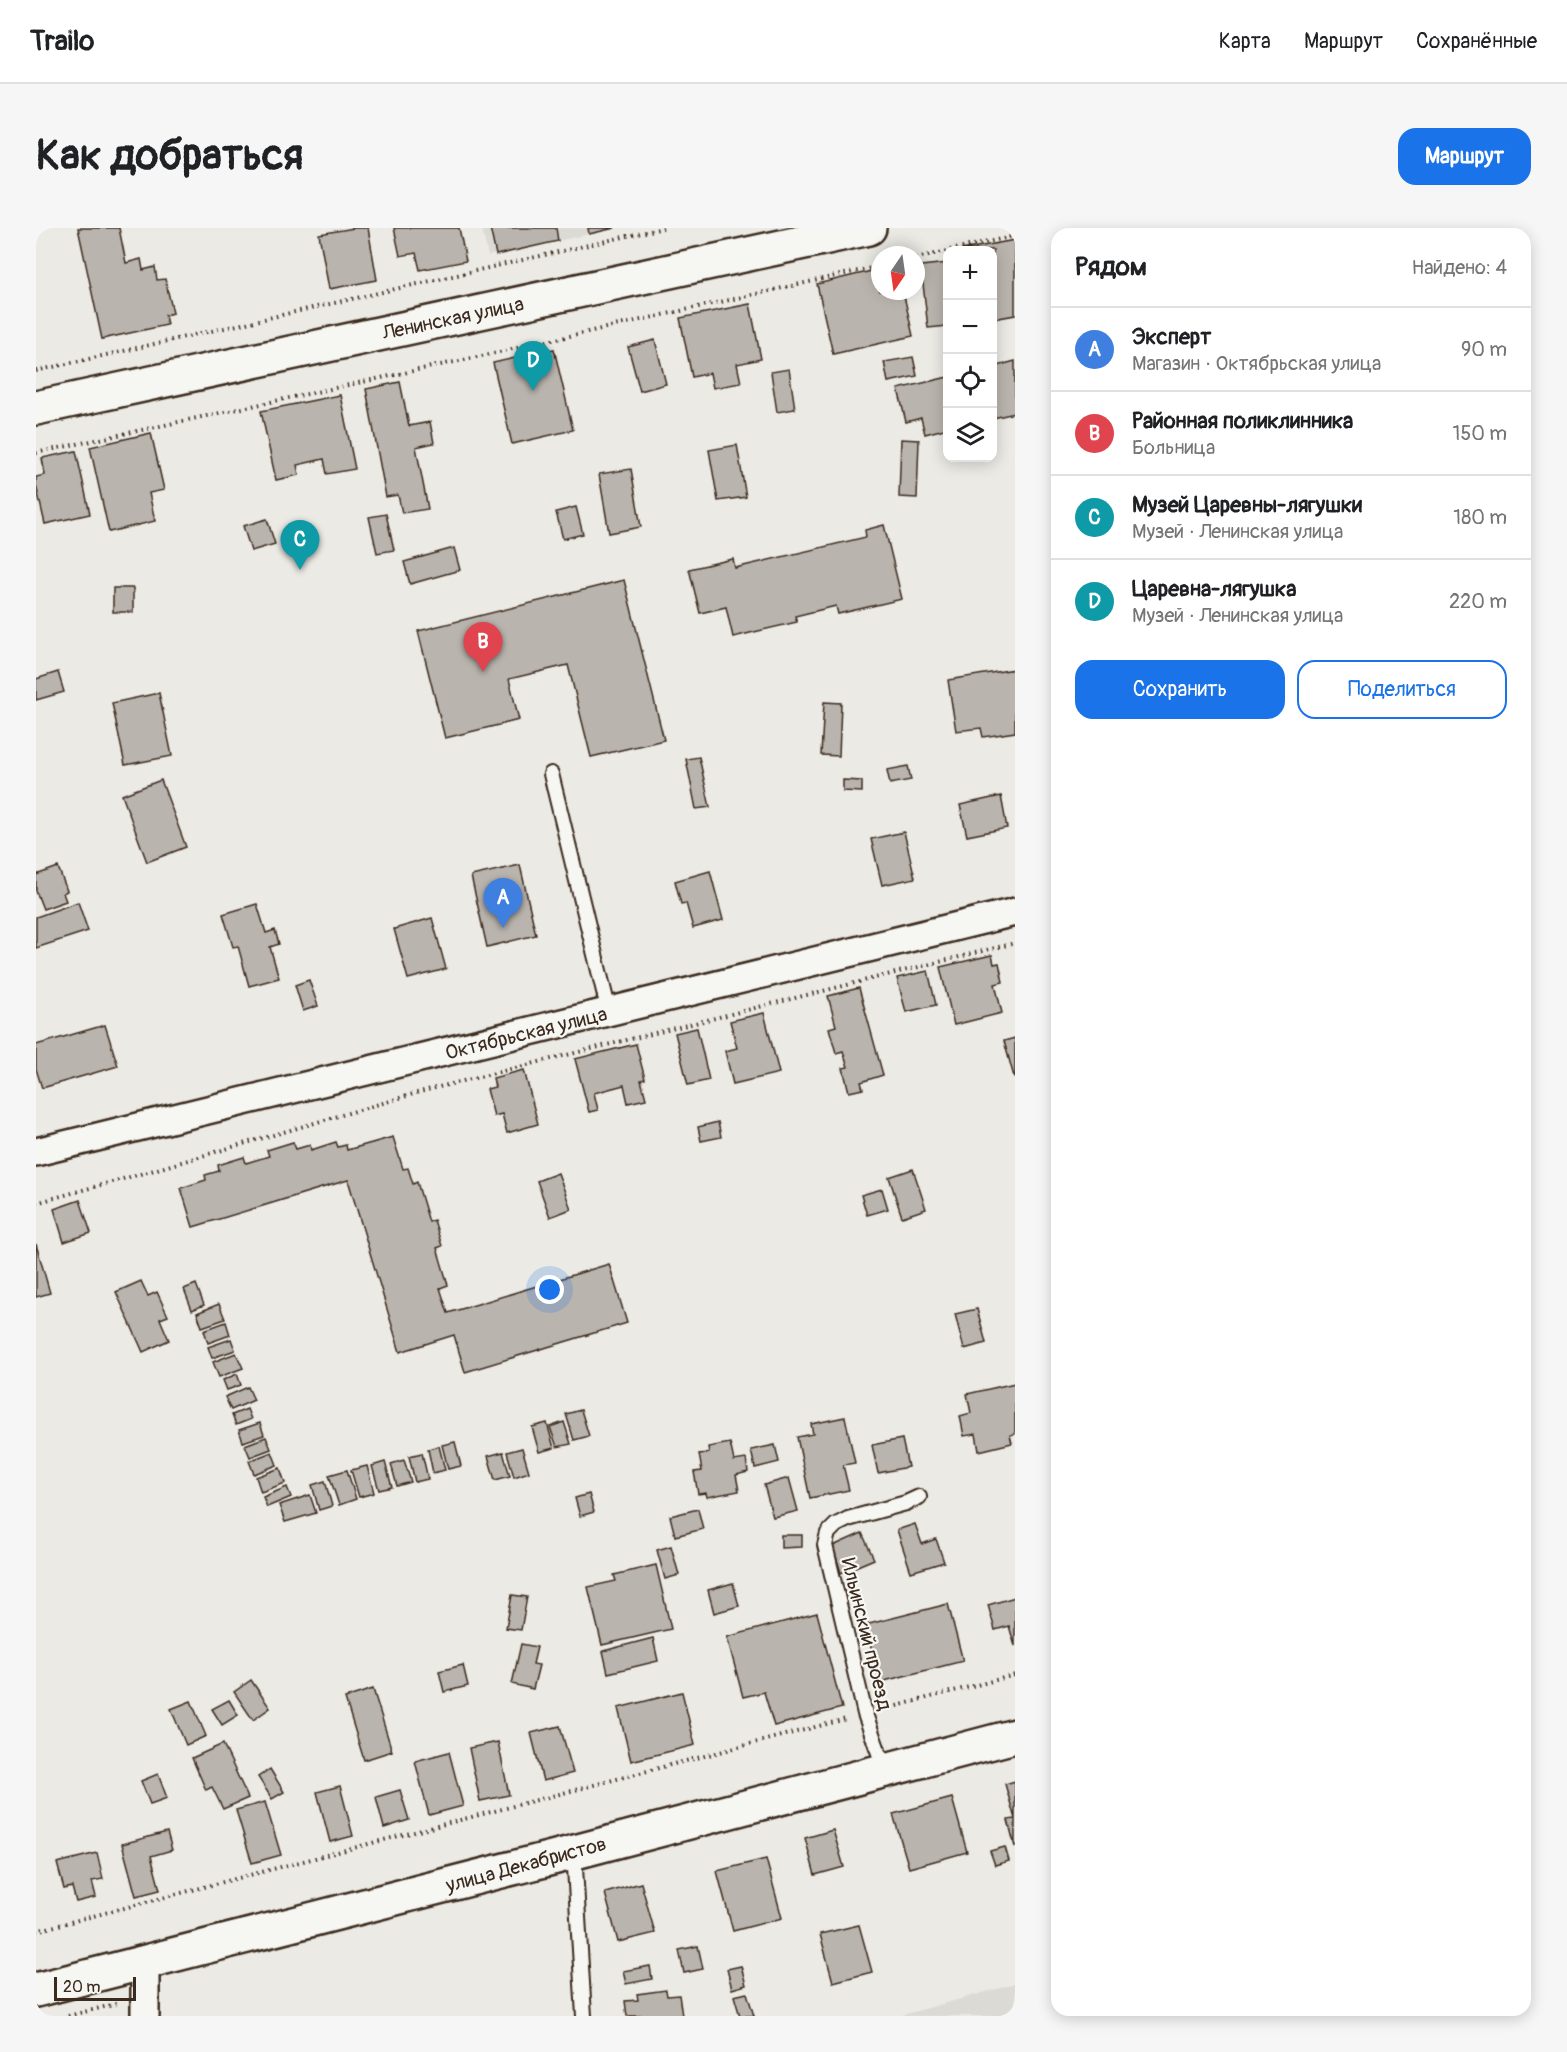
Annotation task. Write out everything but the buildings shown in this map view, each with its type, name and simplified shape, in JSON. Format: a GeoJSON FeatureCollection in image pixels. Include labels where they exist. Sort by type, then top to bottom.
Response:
{"type":"FeatureCollection","features":[{"type":"Feature","properties":{"kind":"street","name":"Ленинская улица"},"geometry":{"type":"LineString","coordinates":[[36,408],[869,228]]}},
{"type":"Feature","properties":{"kind":"street","name":"Октябрьская улица"},"geometry":{"type":"LineString","coordinates":[[36,1152],[1015,912]]}},
{"type":"Feature","properties":{"kind":"street","name":"улица Декабристов"},"geometry":{"type":"LineString","coordinates":[[36,1990],[1015,1736]]}},
{"type":"Feature","properties":{"kind":"street"},"geometry":{"type":"LineString","coordinates":[[145,1962],[146,2016]]}},
{"type":"Feature","properties":{"kind":"lane"},"geometry":{"type":"LineString","coordinates":[[551,774],[609,1012]]}},
{"type":"Feature","properties":{"kind":"lane","name":"Ильинский проезд"},"geometry":{"type":"LineString","coordinates":[[885,1770],[865,1714],[825,1545],[828,1533],[836,1525],[848,1519],[906,1503],[919,1497]]}},
{"type":"Feature","properties":{"kind":"lane"},"geometry":{"type":"LineString","coordinates":[[574,1851],[584,2016]]}},
{"type":"Feature","properties":{"kind":"path"},"geometry":{"type":"LineString","coordinates":[[36,371],[663,228]]}},
{"type":"Feature","properties":{"kind":"path"},"geometry":{"type":"LineString","coordinates":[[971,246],[1015,236]]}},
{"type":"Feature","properties":{"kind":"path"},"geometry":{"type":"LineString","coordinates":[[925,256],[943,252]]}},
{"type":"Feature","properties":{"kind":"path"},"geometry":{"type":"LineString","coordinates":[[36,453],[871,268]]}},
{"type":"Feature","properties":{"kind":"path"},"geometry":{"type":"LineString","coordinates":[[36,1203],[427,1090],[1015,943]]}},
{"type":"Feature","properties":{"kind":"path"},"geometry":{"type":"LineString","coordinates":[[36,1931],[1015,1675]]}},
{"type":"Feature","properties":{"kind":"shaded area"},"geometry":{"type":"Polygon","coordinates":[[[482,228],[616,228],[488,256],[482,228]]]}},
{"type":"Feature","properties":{"kind":"shaded area"},"geometry":{"type":"Polygon","coordinates":[[[1015,1984],[1015,2016],[900,2016],[906,2014],[1015,1984]]]}},
{"type":"Feature","properties":{"kind":"place","name":"Царевна-лягушка"},"geometry":{"type":"Point","coordinates":[533,391]}},
{"type":"Feature","properties":{"kind":"place","name":"Музей Царевны-лягушки"},"geometry":{"type":"Point","coordinates":[300,570]}},
{"type":"Feature","properties":{"kind":"place","name":"Районная поликлинника"},"geometry":{"type":"Point","coordinates":[483,672]}},
{"type":"Feature","properties":{"kind":"place","name":"Эксперт"},"geometry":{"type":"Point","coordinates":[503,928]}}]}
